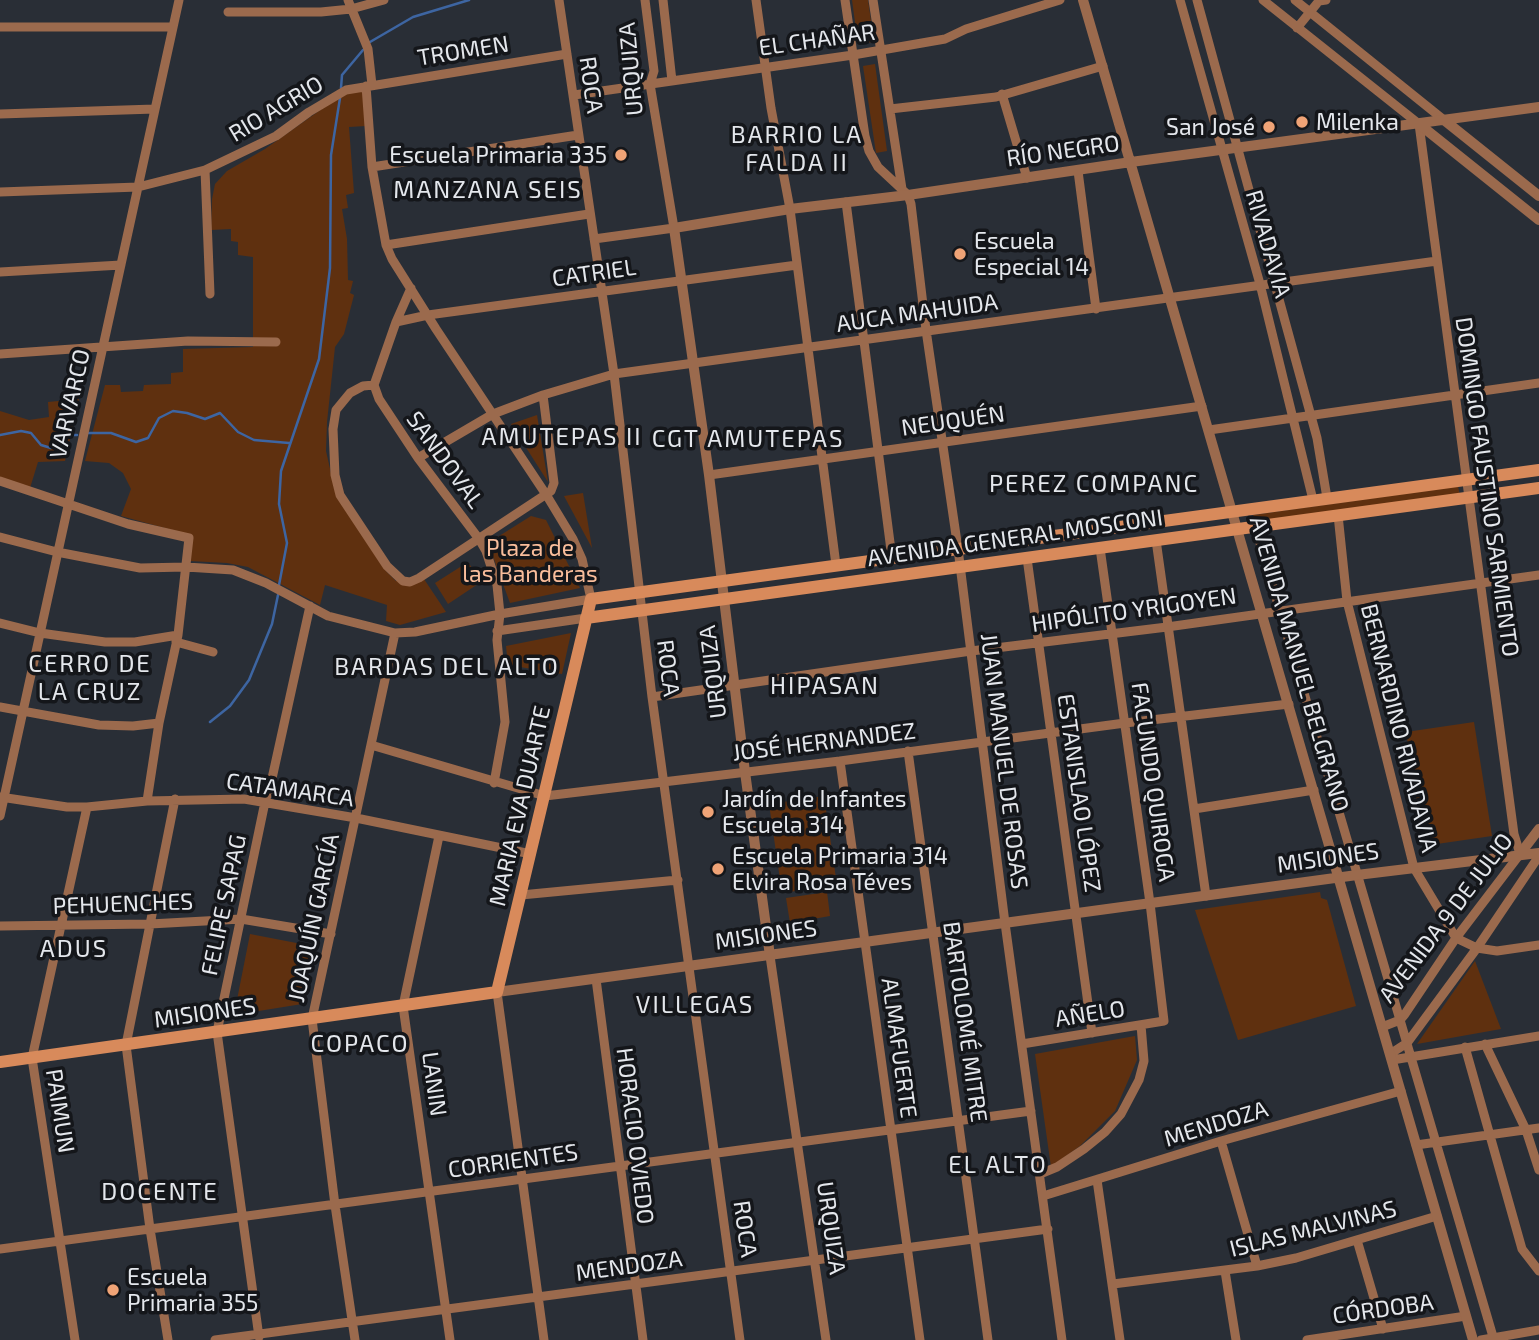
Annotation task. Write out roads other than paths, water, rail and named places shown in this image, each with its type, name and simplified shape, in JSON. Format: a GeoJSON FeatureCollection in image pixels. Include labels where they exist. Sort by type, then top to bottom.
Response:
{"type":"FeatureCollection","features":[{"type":"Feature","properties":{"kind":"main road","name":"AVENIDA GENERAL MOSCONI"},"geometry":{"type":"LineString","coordinates":[[591,599],[1539,470]]}},
{"type":"Feature","properties":{"kind":"main road","name":"AVENIDA GENERAL MOSCONI"},"geometry":{"type":"LineString","coordinates":[[586,618],[1539,488]]}},
{"type":"Feature","properties":{"kind":"main road","name":"MARIA EVA DUARTE"},"geometry":{"type":"LineString","coordinates":[[497,992],[591,599]]}},
{"type":"Feature","properties":{"kind":"main road","name":"MISIONES"},"geometry":{"type":"LineString","coordinates":[[0,1062],[497,992]]}},
{"type":"Feature","properties":{"kind":"street","name":"VARVARCO"},"geometry":{"type":"LineString","coordinates":[[0,816],[179,0]]}},
{"type":"Feature","properties":{"kind":"street"},"geometry":{"type":"LineString","coordinates":[[228,12],[321,12],[349,4],[384,0]]}},
{"type":"Feature","properties":{"kind":"street","name":"ROCA"},"geometry":{"type":"LineString","coordinates":[[559,0],[614,374],[652,697],[740,1340]]}},
{"type":"Feature","properties":{"kind":"street","name":"URQUIZA"},"geometry":{"type":"LineString","coordinates":[[645,0],[654,71],[650,84],[694,363],[745,772],[826,1340]]}},
{"type":"Feature","properties":{"kind":"street","name":"URQUIZA"},"geometry":{"type":"LineString","coordinates":[[663,0],[672,81]]}},
{"type":"Feature","properties":{"kind":"street"},"geometry":{"type":"LineString","coordinates":[[756,0],[790,209],[836,565]]}},
{"type":"Feature","properties":{"kind":"street"},"geometry":{"type":"LineString","coordinates":[[845,0],[869,151],[878,167],[905,192]]}},
{"type":"Feature","properties":{"kind":"street","name":"JUAN MANUEL DE ROSAS"},"geometry":{"type":"LineString","coordinates":[[873,0],[943,442],[1062,1340]]}},
{"type":"Feature","properties":{"kind":"street","name":"EL CHAÑAR"},"geometry":{"type":"LineString","coordinates":[[574,95],[945,39],[966,29],[1060,0]]}},
{"type":"Feature","properties":{"kind":"street","name":"AVENIDA MANUEL BELGRANO"},"geometry":{"type":"LineString","coordinates":[[1083,0],[1472,1340]]}},
{"type":"Feature","properties":{"kind":"street","name":"RIVADAVIA"},"geometry":{"type":"LineString","coordinates":[[1180,0],[1260,284],[1312,500]]}},
{"type":"Feature","properties":{"kind":"street","name":"RIVADAVIA"},"geometry":{"type":"LineString","coordinates":[[1197,0],[1272,283],[1317,438],[1327,498]]}},
{"type":"Feature","properties":{"kind":"street"},"geometry":{"type":"LineString","coordinates":[[1262,0],[1539,220]]}},
{"type":"Feature","properties":{"kind":"street"},"geometry":{"type":"LineString","coordinates":[[1295,0],[1539,196]]}},
{"type":"Feature","properties":{"kind":"street"},"geometry":{"type":"LineString","coordinates":[[1297,27],[1319,1],[1326,0]]}},
{"type":"Feature","properties":{"kind":"street","name":"MARIA EVA DUARTE"},"geometry":{"type":"LineString","coordinates":[[349,4],[368,48],[372,167],[386,245],[411,288],[547,496],[582,559],[591,599]]}},
{"type":"Feature","properties":{"kind":"street"},"geometry":{"type":"LineString","coordinates":[[0,27],[173,27]]}},
{"type":"Feature","properties":{"kind":"street","name":"TROMEN"},"geometry":{"type":"LineString","coordinates":[[369,85],[567,54]]}},
{"type":"Feature","properties":{"kind":"street"},"geometry":{"type":"LineString","coordinates":[[890,109],[1002,94],[1103,66]]}},
{"type":"Feature","properties":{"kind":"street","name":"RIO AGRIO"},"geometry":{"type":"LineString","coordinates":[[0,192],[138,187],[205,170],[276,136],[309,111],[346,90],[369,85]]}},
{"type":"Feature","properties":{"kind":"street"},"geometry":{"type":"LineString","coordinates":[[1002,94],[1027,178]]}},
{"type":"Feature","properties":{"kind":"street","name":"RÍO NEGRO"},"geometry":{"type":"LineString","coordinates":[[594,239],[905,192],[1027,178],[1539,107]]}},
{"type":"Feature","properties":{"kind":"street"},"geometry":{"type":"LineString","coordinates":[[0,114],[155,109]]}},
{"type":"Feature","properties":{"kind":"street","name":"DOMINGO FAUSTINO SARMIENTO"},"geometry":{"type":"LineString","coordinates":[[1419,124],[1514,834],[1520,854]]}},
{"type":"Feature","properties":{"kind":"street"},"geometry":{"type":"LineString","coordinates":[[372,167],[578,135]]}},
{"type":"Feature","properties":{"kind":"street"},"geometry":{"type":"LineString","coordinates":[[205,170],[210,294]]}},
{"type":"Feature","properties":{"kind":"street"},"geometry":{"type":"LineString","coordinates":[[1078,171],[1096,309]]}},
{"type":"Feature","properties":{"kind":"street"},"geometry":{"type":"LineString","coordinates":[[846,202],[892,558]]}},
{"type":"Feature","properties":{"kind":"street"},"geometry":{"type":"LineString","coordinates":[[386,245],[589,214]]}},
{"type":"Feature","properties":{"kind":"street","name":"AUCA MAHUIDA"},"geometry":{"type":"LineString","coordinates":[[418,457],[493,414],[543,395],[614,374],[1437,261]]}},
{"type":"Feature","properties":{"kind":"street"},"geometry":{"type":"LineString","coordinates":[[0,272],[121,265]]}},
{"type":"Feature","properties":{"kind":"street","name":"CATRIEL"},"geometry":{"type":"LineString","coordinates":[[396,323],[429,315],[797,265]]}},
{"type":"Feature","properties":{"kind":"street"},"geometry":{"type":"LineString","coordinates":[[411,288],[374,384],[350,393],[336,410],[332,429],[335,475],[340,495],[387,566],[403,581],[410,582],[419,578],[547,496],[554,483],[543,395]]}},
{"type":"Feature","properties":{"kind":"street"},"geometry":{"type":"LineString","coordinates":[[0,354],[188,341],[276,342]]}},
{"type":"Feature","properties":{"kind":"street"},"geometry":{"type":"LineString","coordinates":[[1209,430],[1539,383]]}},
{"type":"Feature","properties":{"kind":"street","name":"SANDOVAL"},"geometry":{"type":"LineString","coordinates":[[374,384],[379,399],[418,457],[479,539],[486,551],[497,585],[500,614],[497,631],[505,722],[494,783]]}},
{"type":"Feature","properties":{"kind":"street","name":"NEUQUÉN"},"geometry":{"type":"LineString","coordinates":[[709,475],[1202,406]]}},
{"type":"Feature","properties":{"kind":"street"},"geometry":{"type":"LineString","coordinates":[[0,481],[128,524],[188,538],[187,567],[177,639],[159,723],[147,801]]}},
{"type":"Feature","properties":{"kind":"street","name":"BERNARDINO RIVADAVIA"},"geometry":{"type":"LineString","coordinates":[[1338,515],[1347,601],[1414,868],[1456,939]]}},
{"type":"Feature","properties":{"kind":"street"},"geometry":{"type":"LineString","coordinates":[[1255,526],[1494,1339]]}},
{"type":"Feature","properties":{"kind":"street"},"geometry":{"type":"LineString","coordinates":[[0,537],[57,552],[140,568],[233,570],[266,583],[328,616],[395,633]]}},
{"type":"Feature","properties":{"kind":"street"},"geometry":{"type":"LineString","coordinates":[[1156,540],[1206,896]]}},
{"type":"Feature","properties":{"kind":"street","name":"FACUNDO QUIROGA"},"geometry":{"type":"LineString","coordinates":[[1100,548],[1164,1021]]}},
{"type":"Feature","properties":{"kind":"street","name":"ESTANISLAO LÓPEZ"},"geometry":{"type":"LineString","coordinates":[[1027,558],[1092,1033]]}},
{"type":"Feature","properties":{"kind":"street","name":"HIPÓLITO YRIGOYEN"},"geometry":{"type":"LineString","coordinates":[[652,697],[971,651],[1167,627],[1539,575]]}},
{"type":"Feature","properties":{"kind":"street","name":"AVENIDA GENERAL MOSCONI"},"geometry":{"type":"LineString","coordinates":[[395,633],[415,632],[591,599]]}},
{"type":"Feature","properties":{"kind":"street","name":"FELIPE SAPAG"},"geometry":{"type":"LineString","coordinates":[[259,1337],[217,1032],[310,606]]}},
{"type":"Feature","properties":{"kind":"street","name":"AVENIDA GENERAL MOSCONI"},"geometry":{"type":"LineString","coordinates":[[497,631],[586,618]]}},
{"type":"Feature","properties":{"kind":"street"},"geometry":{"type":"LineString","coordinates":[[0,623],[40,633],[105,642],[177,639],[213,652]]}},
{"type":"Feature","properties":{"kind":"street","name":"JOAQUÍN GARCÍA"},"geometry":{"type":"LineString","coordinates":[[355,1340],[312,1019],[395,633]]}},
{"type":"Feature","properties":{"kind":"street","name":"JOSÉ HERNANDEZ"},"geometry":{"type":"LineString","coordinates":[[371,745],[545,796],[1181,716],[1289,705]]}},
{"type":"Feature","properties":{"kind":"street"},"geometry":{"type":"LineString","coordinates":[[0,708],[99,725],[133,726],[159,723]]}},
{"type":"Feature","properties":{"kind":"street","name":"BARTOLOMÉ MITRE"},"geometry":{"type":"LineString","coordinates":[[908,751],[988,1340]]}},
{"type":"Feature","properties":{"kind":"street","name":"ALMAFUERTE"},"geometry":{"type":"LineString","coordinates":[[840,761],[920,1340]]}},
{"type":"Feature","properties":{"kind":"street"},"geometry":{"type":"LineString","coordinates":[[1194,808],[1314,790]]}},
{"type":"Feature","properties":{"kind":"street","name":"CATAMARCA"},"geometry":{"type":"LineString","coordinates":[[2,798],[66,807],[175,799],[244,799],[356,818],[531,854]]}},
{"type":"Feature","properties":{"kind":"street"},"geometry":{"type":"LineString","coordinates":[[167,1340],[126,1045],[175,799]]}},
{"type":"Feature","properties":{"kind":"street","name":"PAIMUN"},"geometry":{"type":"LineString","coordinates":[[75,1340],[32,1058],[87,807]]}},
{"type":"Feature","properties":{"kind":"street","name":"AVENIDA 9 DE JULIO"},"geometry":{"type":"LineString","coordinates":[[1382,1027],[1399,1020],[1539,829]]}},
{"type":"Feature","properties":{"kind":"street","name":"LANIN"},"geometry":{"type":"LineString","coordinates":[[439,836],[403,1006],[450,1340]]}},
{"type":"Feature","properties":{"kind":"street","name":"MISIONES"},"geometry":{"type":"LineString","coordinates":[[497,992],[1357,875],[1520,854],[1539,855]]}},
{"type":"Feature","properties":{"kind":"street","name":"AVENIDA 9 DE JULIO"},"geometry":{"type":"LineString","coordinates":[[1391,1057],[1407,1043],[1477,948],[1539,855]]}},
{"type":"Feature","properties":{"kind":"street"},"geometry":{"type":"LineString","coordinates":[[521,895],[678,880]]}},
{"type":"Feature","properties":{"kind":"street","name":"PEHUENCHES"},"geometry":{"type":"LineString","coordinates":[[0,926],[241,919],[331,934]]}},
{"type":"Feature","properties":{"kind":"street"},"geometry":{"type":"LineString","coordinates":[[1456,939],[1477,948],[1497,951],[1539,945]]}},
{"type":"Feature","properties":{"kind":"street","name":"HORACIO OVIEDO"},"geometry":{"type":"LineString","coordinates":[[596,979],[643,1340]]}},
{"type":"Feature","properties":{"kind":"street","name":"MARIA EVA DUARTE"},"geometry":{"type":"LineString","coordinates":[[497,992],[544,1340]]}},
{"type":"Feature","properties":{"kind":"street","name":"AÑELO"},"geometry":{"type":"LineString","coordinates":[[1022,1044],[1164,1021]]}},
{"type":"Feature","properties":{"kind":"street"},"geometry":{"type":"LineString","coordinates":[[1040,1174],[1057,1167],[1084,1149],[1122,1114],[1139,1080],[1144,1061],[1141,1025]]}},
{"type":"Feature","properties":{"kind":"street"},"geometry":{"type":"LineString","coordinates":[[1391,1057],[1539,1036]]}},
{"type":"Feature","properties":{"kind":"street"},"geometry":{"type":"LineString","coordinates":[[1485,1044],[1526,1130],[1539,1170]]}},
{"type":"Feature","properties":{"kind":"street"},"geometry":{"type":"LineString","coordinates":[[1465,1047],[1522,1249],[1539,1271]]}},
{"type":"Feature","properties":{"kind":"street","name":"MENDOZA"},"geometry":{"type":"LineString","coordinates":[[1043,1196],[1222,1141],[1401,1091]]}},
{"type":"Feature","properties":{"kind":"street","name":"CORRIENTES"},"geometry":{"type":"LineString","coordinates":[[0,1249],[1031,1111]]}},
{"type":"Feature","properties":{"kind":"street"},"geometry":{"type":"LineString","coordinates":[[1416,1145],[1539,1128]]}},
{"type":"Feature","properties":{"kind":"street"},"geometry":{"type":"LineString","coordinates":[[1222,1141],[1257,1266]]}},
{"type":"Feature","properties":{"kind":"street"},"geometry":{"type":"LineString","coordinates":[[1097,1180],[1120,1340]]}},
{"type":"Feature","properties":{"kind":"street","name":"ISLAS MALVINAS"},"geometry":{"type":"LineString","coordinates":[[1113,1284],[1257,1266],[1437,1216]]}},
{"type":"Feature","properties":{"kind":"street","name":"MENDOZA"},"geometry":{"type":"LineString","coordinates":[[215,1340],[259,1337],[352,1322],[1048,1229]]}},
{"type":"Feature","properties":{"kind":"street"},"geometry":{"type":"LineString","coordinates":[[1357,1240],[1383,1329]]}},
{"type":"Feature","properties":{"kind":"street"},"geometry":{"type":"LineString","coordinates":[[1225,1271],[1236,1340]]}},
{"type":"Feature","properties":{"kind":"street","name":"CÓRDOBA"},"geometry":{"type":"LineString","coordinates":[[1307,1340],[1466,1317]]}},
{"type":"Feature","properties":{"kind":"street"},"geometry":{"type":"LineString","coordinates":[[1481,1340],[1539,1330]]}},
{"type":"Feature","properties":{"kind":"waterway"},"geometry":{"type":"LineString","coordinates":[[370,42],[413,17],[469,0]]}},
{"type":"Feature","properties":{"kind":"waterway"},"geometry":{"type":"LineString","coordinates":[[341,88],[342,75],[363,50]]}},
{"type":"Feature","properties":{"kind":"waterway"},"geometry":{"type":"LineString","coordinates":[[279,585],[287,543],[279,504],[281,471],[319,359],[330,268],[331,155],[340,98]]}},
{"type":"Feature","properties":{"kind":"waterway"},"geometry":{"type":"LineString","coordinates":[[88,433],[111,433],[136,442],[148,438],[159,418],[173,411],[205,419],[220,413],[238,432],[254,440],[289,443]]}},
{"type":"Feature","properties":{"kind":"waterway"},"geometry":{"type":"LineString","coordinates":[[0,435],[21,431],[31,433],[41,445],[51,448],[71,435],[77,435]]}},
{"type":"Feature","properties":{"kind":"waterway"},"geometry":{"type":"LineString","coordinates":[[210,722],[230,706],[249,680],[272,624],[278,595]]}},
{"type":"Feature","properties":{"kind":"place","name":"Milenka"},"geometry":{"type":"Point","coordinates":[1302,122]}},
{"type":"Feature","properties":{"kind":"place","name":"San José"},"geometry":{"type":"Point","coordinates":[1269,127]}},
{"type":"Feature","properties":{"kind":"place","name":"Escuela Primaria 335"},"geometry":{"type":"Point","coordinates":[621,155]}},
{"type":"Feature","properties":{"kind":"place","name":"Escuela Especial 14"},"geometry":{"type":"Point","coordinates":[960,254]}},
{"type":"Feature","properties":{"kind":"place","name":"Jardín de Infantes Escuela 314"},"geometry":{"type":"Point","coordinates":[708,812]}},
{"type":"Feature","properties":{"kind":"place","name":"Escuela Primaria 314 Elvira Rosa Téves"},"geometry":{"type":"Point","coordinates":[718,869]}},
{"type":"Feature","properties":{"kind":"place","name":"Escuela Primaria 355"},"geometry":{"type":"Point","coordinates":[113,1290]}},
{"type":"Feature","properties":{"kind":"district","name":"BARRIO LA FALDA II"},"geometry":{"type":"Point","coordinates":[797,149]}},
{"type":"Feature","properties":{"kind":"district","name":"MANZANA SEIS"},"geometry":{"type":"Point","coordinates":[488,190]}},
{"type":"Feature","properties":{"kind":"district","name":"AMUTEPAS II"},"geometry":{"type":"Point","coordinates":[562,437]}},
{"type":"Feature","properties":{"kind":"district","name":"CGT AMUTEPAS"},"geometry":{"type":"Point","coordinates":[748,439]}},
{"type":"Feature","properties":{"kind":"district","name":"PEREZ COMPANC"},"geometry":{"type":"Point","coordinates":[1094,484]}},
{"type":"Feature","properties":{"kind":"district","name":"BARDAS DEL ALTO"},"geometry":{"type":"Point","coordinates":[447,667]}},
{"type":"Feature","properties":{"kind":"district","name":"CERRO DE LA CRUZ"},"geometry":{"type":"Point","coordinates":[90,678]}},
{"type":"Feature","properties":{"kind":"district","name":"HIPASAN"},"geometry":{"type":"Point","coordinates":[825,686]}},
{"type":"Feature","properties":{"kind":"district","name":"ADUS"},"geometry":{"type":"Point","coordinates":[74,949]}},
{"type":"Feature","properties":{"kind":"district","name":"VILLEGAS"},"geometry":{"type":"Point","coordinates":[695,1005]}},
{"type":"Feature","properties":{"kind":"district","name":"COPACO"},"geometry":{"type":"Point","coordinates":[360,1044]}},
{"type":"Feature","properties":{"kind":"district","name":"EL ALTO"},"geometry":{"type":"Point","coordinates":[998,1165]}},
{"type":"Feature","properties":{"kind":"district","name":"DOCENTE"},"geometry":{"type":"Point","coordinates":[160,1192]}},
{"type":"Feature","properties":{"kind":"park label","name":"Plaza de las Banderas"},"geometry":{"type":"Point","coordinates":[530,561]}}]}
